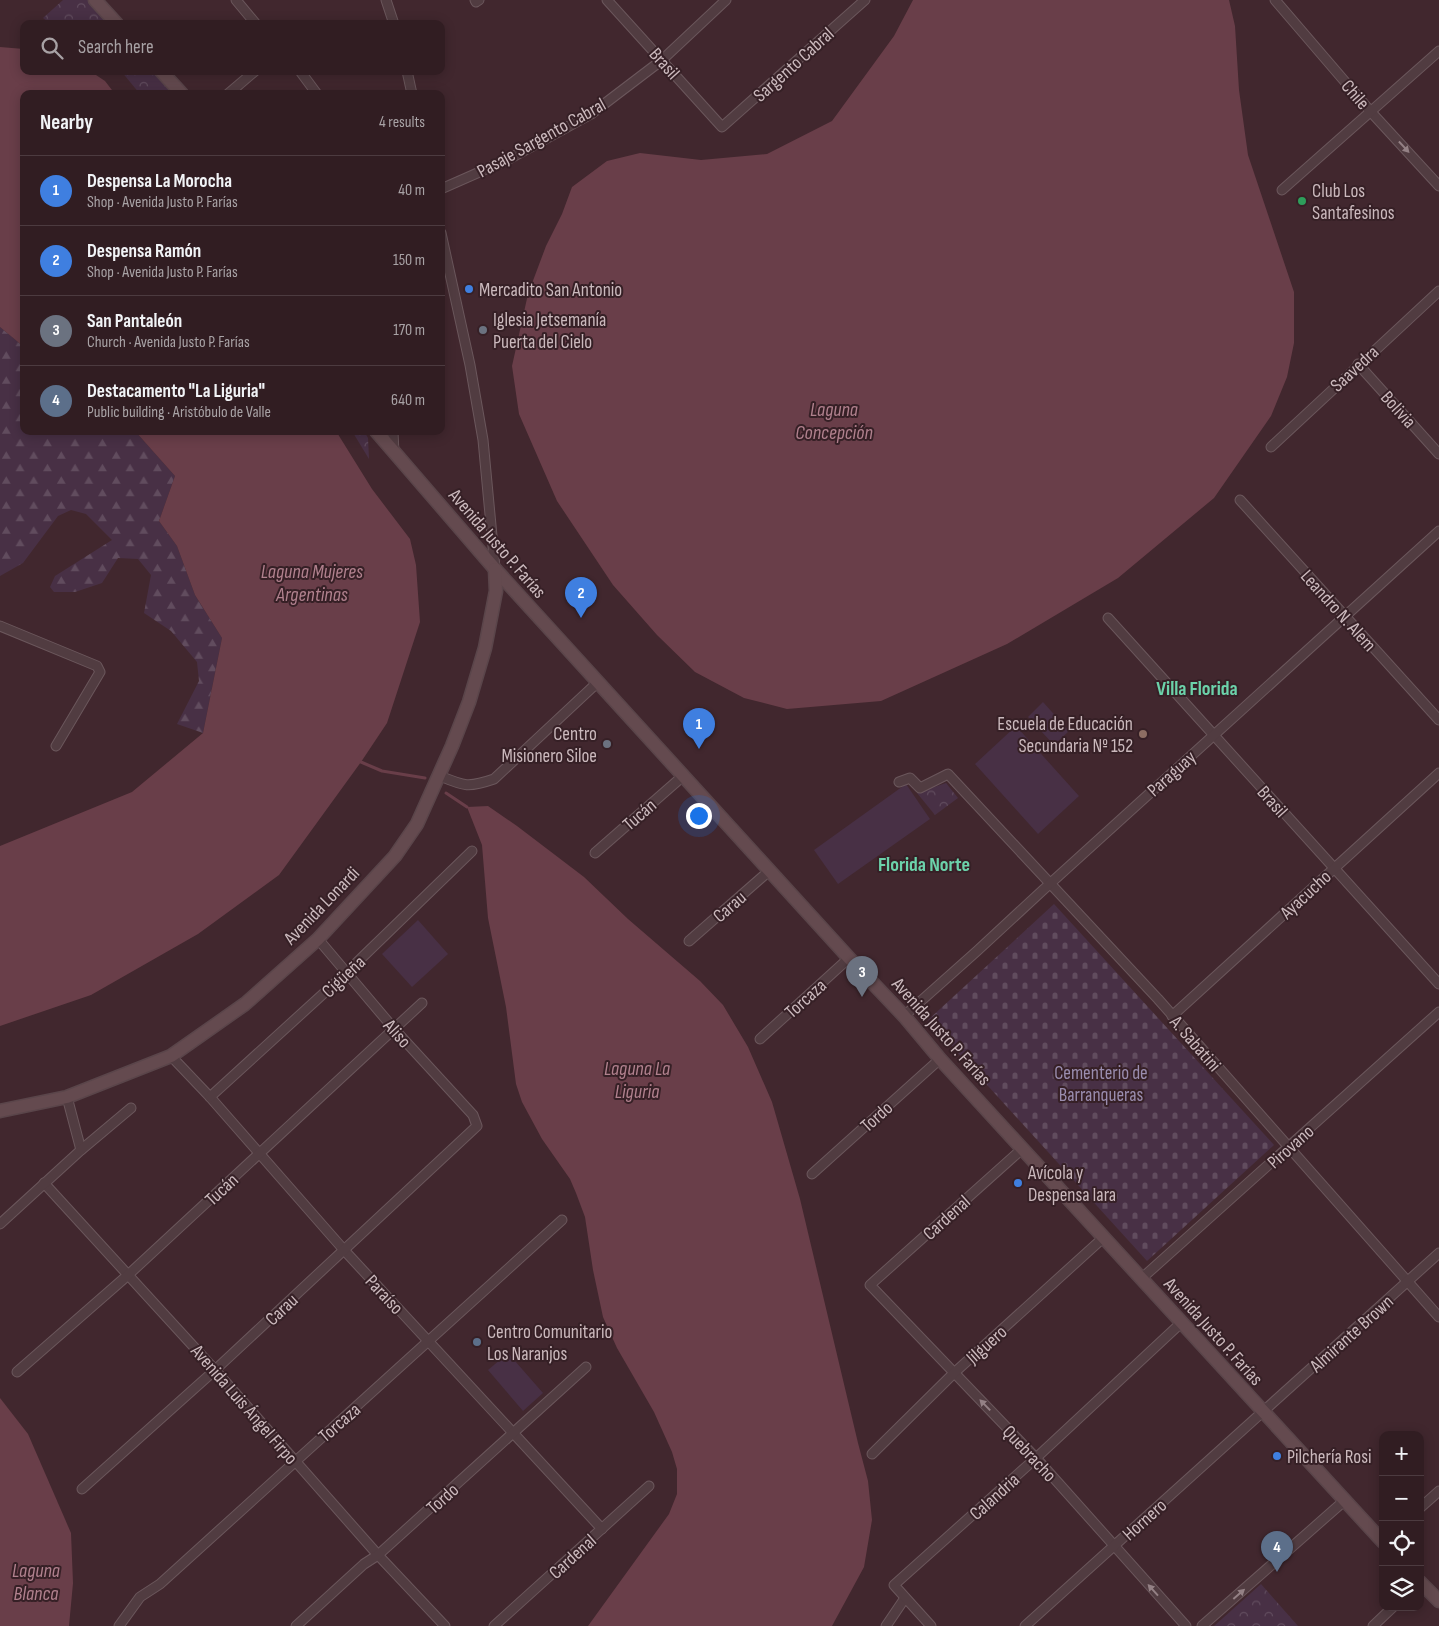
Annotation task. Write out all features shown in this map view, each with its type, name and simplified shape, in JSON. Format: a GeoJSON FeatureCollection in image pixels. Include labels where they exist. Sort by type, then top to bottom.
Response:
{"type":"FeatureCollection","features":[{"type":"Feature","properties":{"kind":"street"},"geometry":{"type":"LineString","coordinates":[[96,0],[114,20]]}},
{"type":"Feature","properties":{"kind":"street"},"geometry":{"type":"LineString","coordinates":[[236,0],[253,20]]}},
{"type":"Feature","properties":{"kind":"street"},"geometry":{"type":"LineString","coordinates":[[386,0],[393,20]]}},
{"type":"Feature","properties":{"kind":"street","name":"Brasil"},"geometry":{"type":"LineString","coordinates":[[607,0],[722,127]]}},
{"type":"Feature","properties":{"kind":"street","name":"Pasaje Sargento Cabral"},"geometry":{"type":"LineString","coordinates":[[445,188],[509,159],[591,114],[662,60],[726,0]]}},
{"type":"Feature","properties":{"kind":"street","name":"Sargento Cabral"},"geometry":{"type":"LineString","coordinates":[[722,127],[865,0]]}},
{"type":"Feature","properties":{"kind":"street","name":"Chile"},"geometry":{"type":"LineString","coordinates":[[1275,0],[1371,112],[1439,186]]}},
{"type":"Feature","properties":{"kind":"street"},"geometry":{"type":"LineString","coordinates":[[1282,190],[1439,50]]}},
{"type":"Feature","properties":{"kind":"street"},"geometry":{"type":"LineString","coordinates":[[165,75],[178,90]]}},
{"type":"Feature","properties":{"kind":"street"},"geometry":{"type":"LineString","coordinates":[[233,90],[250,75]]}},
{"type":"Feature","properties":{"kind":"street"},"geometry":{"type":"LineString","coordinates":[[303,75],[314,90]]}},
{"type":"Feature","properties":{"kind":"street"},"geometry":{"type":"LineString","coordinates":[[408,75],[411,90]]}},
{"type":"Feature","properties":{"kind":"street"},"geometry":{"type":"LineString","coordinates":[[445,251],[470,365],[483,440],[494,569]]}},
{"type":"Feature","properties":{"kind":"street","name":"Saavedra"},"geometry":{"type":"LineString","coordinates":[[1271,447],[1358,364],[1439,291]]}},
{"type":"Feature","properties":{"kind":"street","name":"Bolivia"},"geometry":{"type":"LineString","coordinates":[[1358,364],[1439,454]]}},
{"type":"Feature","properties":{"kind":"street","name":"Avenida Justo P. Farías"},"geometry":{"type":"LineString","coordinates":[[379,435],[494,569],[904,1016],[940,1059],[1103,1238],[1379,1538]]}},
{"type":"Feature","properties":{"kind":"street"},"geometry":{"type":"LineString","coordinates":[[393,435],[394,453]]}},
{"type":"Feature","properties":{"kind":"street","name":"Leandro N. Alem"},"geometry":{"type":"LineString","coordinates":[[1240,500],[1439,720]]}},
{"type":"Feature","properties":{"kind":"street","name":"Paraguay"},"geometry":{"type":"LineString","coordinates":[[904,1016],[1439,531]]}},
{"type":"Feature","properties":{"kind":"street","name":"Avenida Lonardi"},"geometry":{"type":"LineString","coordinates":[[0,1111],[67,1097],[171,1056],[245,1004],[318,939],[395,856],[417,824],[440,776],[469,702],[485,648],[496,591],[494,569]]}},
{"type":"Feature","properties":{"kind":"street","name":"Brasil"},"geometry":{"type":"LineString","coordinates":[[1108,618],[1439,984]]}},
{"type":"Feature","properties":{"kind":"street"},"geometry":{"type":"LineString","coordinates":[[0,626],[97,666],[100,672],[56,746]]}},
{"type":"Feature","properties":{"kind":"street"},"geometry":{"type":"LineString","coordinates":[[440,776],[463,786],[480,784],[494,778],[598,682]]}},
{"type":"Feature","properties":{"kind":"street","name":"Ayacucho"},"geometry":{"type":"LineString","coordinates":[[1172,1016],[1333,867],[1439,773]]}},
{"type":"Feature","properties":{"kind":"street","name":"A. Sabatini"},"geometry":{"type":"LineString","coordinates":[[899,782],[910,778],[920,788],[948,774],[1172,1016],[1439,1317]]}},
{"type":"Feature","properties":{"kind":"street","name":"Tucán"},"geometry":{"type":"LineString","coordinates":[[595,853],[683,776]]}},
{"type":"Feature","properties":{"kind":"street","name":"Cigüeña"},"geometry":{"type":"LineString","coordinates":[[210,1097],[346,973],[472,851]]}},
{"type":"Feature","properties":{"kind":"street","name":"Carau"},"geometry":{"type":"LineString","coordinates":[[689,941],[769,871]]}},
{"type":"Feature","properties":{"kind":"street","name":"Aliso"},"geometry":{"type":"LineString","coordinates":[[318,939],[395,1030],[472,1114],[477,1126]]}},
{"type":"Feature","properties":{"kind":"street","name":"Torcaza"},"geometry":{"type":"LineString","coordinates":[[760,1039],[849,958]]}},
{"type":"Feature","properties":{"kind":"street","name":"Tucán"},"geometry":{"type":"LineString","coordinates":[[17,1372],[128,1275],[422,1003]]}},
{"type":"Feature","properties":{"kind":"street","name":"Pirovano"},"geometry":{"type":"LineString","coordinates":[[1141,1279],[1439,1012]]}},
{"type":"Feature","properties":{"kind":"street","name":"Paraíso"},"geometry":{"type":"LineString","coordinates":[[171,1056],[210,1097],[344,1250],[602,1529]]}},
{"type":"Feature","properties":{"kind":"street","name":"Tordo"},"geometry":{"type":"LineString","coordinates":[[812,1174],[940,1059]]}},
{"type":"Feature","properties":{"kind":"street"},"geometry":{"type":"LineString","coordinates":[[67,1097],[81,1150]]}},
{"type":"Feature","properties":{"kind":"street"},"geometry":{"type":"LineString","coordinates":[[0,1224],[81,1150],[132,1108]]}},
{"type":"Feature","properties":{"kind":"street","name":"Carau"},"geometry":{"type":"LineString","coordinates":[[82,1489],[215,1370],[477,1126]]}},
{"type":"Feature","properties":{"kind":"street","name":"Cardenal"},"geometry":{"type":"LineString","coordinates":[[870,1285],[1022,1149]]}},
{"type":"Feature","properties":{"kind":"street","name":"Avenida Luis Ángel Firpo"},"geometry":{"type":"LineString","coordinates":[[44,1183],[215,1370],[378,1555],[445,1626]]}},
{"type":"Feature","properties":{"kind":"street","name":"Torcaza"},"geometry":{"type":"LineString","coordinates":[[119,1626],[140,1597],[160,1584],[562,1220]]}},
{"type":"Feature","properties":{"kind":"street","name":"Jilguero"},"geometry":{"type":"LineString","coordinates":[[872,1454],[954,1374],[1103,1238]]}},
{"type":"Feature","properties":{"kind":"street","name":"Almirante Brown"},"geometry":{"type":"LineString","coordinates":[[1263,1413],[1439,1253]]}},
{"type":"Feature","properties":{"kind":"street","name":"Quebracho"},"geometry":{"type":"LineString","coordinates":[[870,1285],[1036,1458],[1113,1547],[1186,1626]]}},
{"type":"Feature","properties":{"kind":"street","name":"Calandria"},"geometry":{"type":"LineString","coordinates":[[905,1598],[894,1585],[1036,1458],[1181,1323]]}},
{"type":"Feature","properties":{"kind":"street","name":"Tordo"},"geometry":{"type":"LineString","coordinates":[[296,1626],[364,1564],[378,1555],[586,1367]]}},
{"type":"Feature","properties":{"kind":"street","name":"Hornero"},"geometry":{"type":"LineString","coordinates":[[1025,1626],[1263,1413]]}},
{"type":"Feature","properties":{"kind":"street","name":"Cardenal"},"geometry":{"type":"LineString","coordinates":[[494,1626],[649,1486]]}},
{"type":"Feature","properties":{"kind":"street"},"geometry":{"type":"LineString","coordinates":[[1424,1505],[1439,1492]]}},
{"type":"Feature","properties":{"kind":"street"},"geometry":{"type":"LineString","coordinates":[[1202,1626],[1344,1501]]}},
{"type":"Feature","properties":{"kind":"street"},"geometry":{"type":"LineString","coordinates":[[1424,1586],[1439,1601]]}},
{"type":"Feature","properties":{"kind":"street"},"geometry":{"type":"LineString","coordinates":[[886,1626],[905,1598],[931,1626]]}},
{"type":"Feature","properties":{"kind":"street"},"geometry":{"type":"LineString","coordinates":[[1373,1626],[1389,1611]]}},
{"type":"Feature","properties":{"kind":"green space"},"geometry":{"type":"Polygon","coordinates":[[[63,0],[89,0],[106,20],[46,20],[43,18],[63,0]]]}},
{"type":"Feature","properties":{"kind":"green space"},"geometry":{"type":"Polygon","coordinates":[[[124,75],[155,75],[169,90],[137,90],[124,75]]]}},
{"type":"Feature","properties":{"kind":"green space"},"geometry":{"type":"Polygon","coordinates":[[[0,327],[20,344],[20,435],[139,435],[175,476],[159,521],[177,546],[195,595],[222,638],[203,733],[177,724],[199,681],[197,662],[171,631],[144,613],[151,575],[138,559],[118,558],[102,583],[75,592],[54,592],[50,587],[55,576],[112,540],[86,514],[71,510],[58,516],[23,563],[0,576],[0,327]]]}},
{"type":"Feature","properties":{"kind":"green space"},"geometry":{"type":"Polygon","coordinates":[[[354,435],[366,435],[369,459],[354,435]]]}},
{"type":"Feature","properties":{"kind":"green space"},"geometry":{"type":"Polygon","coordinates":[[[1043,702],[1069,731],[1054,745],[1028,717],[1043,702]]]}},
{"type":"Feature","properties":{"kind":"green space"},"geometry":{"type":"Polygon","coordinates":[[[1016,726],[1079,796],[1038,834],[975,764],[1016,726]]]}},
{"type":"Feature","properties":{"kind":"green space"},"geometry":{"type":"Polygon","coordinates":[[[946,783],[958,798],[935,815],[917,793],[946,783]]]}},
{"type":"Feature","properties":{"kind":"green space"},"geometry":{"type":"Polygon","coordinates":[[[906,784],[930,819],[838,884],[814,850],[906,784]]]}},
{"type":"Feature","properties":{"kind":"green space","name":"Cementerio de Barranqueras"},"geometry":{"type":"Polygon","coordinates":[[[1054,904],[1274,1145],[1147,1261],[928,1020],[1054,904]]]}},
{"type":"Feature","properties":{"kind":"green space"},"geometry":{"type":"Polygon","coordinates":[[[418,920],[448,954],[412,987],[382,954],[418,920]]]}},
{"type":"Feature","properties":{"kind":"green space"},"geometry":{"type":"Polygon","coordinates":[[[508,1353],[543,1393],[523,1411],[488,1370],[508,1353]]]}},
{"type":"Feature","properties":{"kind":"green space"},"geometry":{"type":"Polygon","coordinates":[[[1261,1584],[1298,1626],[1214,1626],[1261,1584]]]}},
{"type":"Feature","properties":{"kind":"water","name":"Laguna Concepción"},"geometry":{"type":"Polygon","coordinates":[[[913,0],[1229,0],[1235,26],[1239,90],[1248,155],[1294,292],[1294,343],[1287,377],[1271,416],[1214,498],[1118,578],[1007,644],[881,701],[787,709],[744,698],[695,672],[657,635],[613,585],[557,501],[519,414],[512,366],[528,294],[546,246],[562,214],[572,187],[607,161],[640,153],[701,160],[767,154],[832,121],[894,36],[913,0]]]}},
{"type":"Feature","properties":{"kind":"water"},"geometry":{"type":"Polygon","coordinates":[[[0,47],[20,49],[20,75],[96,75],[105,81],[112,90],[20,90],[20,344],[0,327],[0,47]]]}},
{"type":"Feature","properties":{"kind":"water","name":"Laguna Mujeres Argentinas"},"geometry":{"type":"Polygon","coordinates":[[[139,435],[338,435],[372,489],[410,539],[416,565],[420,622],[387,723],[279,875],[198,934],[91,995],[0,1026],[0,846],[132,792],[203,733],[222,638],[195,595],[177,546],[159,521],[175,476],[139,435]]]}},
{"type":"Feature","properties":{"kind":"water","name":"Laguna La Liguria"},"geometry":{"type":"Polygon","coordinates":[[[488,806],[584,877],[628,919],[700,981],[723,1005],[748,1047],[772,1102],[800,1199],[868,1481],[872,1520],[864,1567],[832,1626],[588,1626],[669,1514],[677,1494],[677,1469],[672,1452],[654,1412],[617,1348],[603,1317],[593,1270],[585,1217],[576,1193],[570,1179],[542,1139],[522,1102],[516,1084],[506,1007],[488,918],[482,845],[467,807],[488,806]]]}},
{"type":"Feature","properties":{"kind":"water","name":"Laguna Blanca"},"geometry":{"type":"Polygon","coordinates":[[[0,1398],[28,1434],[71,1533],[73,1583],[69,1626],[0,1626],[0,1398]]]}},
{"type":"Feature","properties":{"kind":"waterway"},"geometry":{"type":"LineString","coordinates":[[361,762],[382,771],[425,778]]}},
{"type":"Feature","properties":{"kind":"waterway"},"geometry":{"type":"LineString","coordinates":[[446,793],[467,807]]}},
{"type":"Feature","properties":{"kind":"place","name":"Club Los Santafesinos"},"geometry":{"type":"Point","coordinates":[1302,201]}},
{"type":"Feature","properties":{"kind":"place","name":"Mercadito San Antonio"},"geometry":{"type":"Point","coordinates":[469,289]}},
{"type":"Feature","properties":{"kind":"place","name":"Iglesia Jetsemanía Puerta del Cielo"},"geometry":{"type":"Point","coordinates":[483,330]}},
{"type":"Feature","properties":{"kind":"place","name":"Despensa Ramón"},"geometry":{"type":"Point","coordinates":[581,618]}},
{"type":"Feature","properties":{"kind":"place","name":"Escuela de Educación Secundaria Nº 152"},"geometry":{"type":"Point","coordinates":[1143,734]}},
{"type":"Feature","properties":{"kind":"place","name":"Centro Misionero Siloe"},"geometry":{"type":"Point","coordinates":[607,744]}},
{"type":"Feature","properties":{"kind":"place","name":"Despensa La Morocha"},"geometry":{"type":"Point","coordinates":[699,749]}},
{"type":"Feature","properties":{"kind":"place","name":"San Pantaleón"},"geometry":{"type":"Point","coordinates":[862,997]}},
{"type":"Feature","properties":{"kind":"place","name":"Avícola y Despensa Iara"},"geometry":{"type":"Point","coordinates":[1018,1183]}},
{"type":"Feature","properties":{"kind":"place","name":"Centro Comunitario Los Naranjos"},"geometry":{"type":"Point","coordinates":[477,1342]}},
{"type":"Feature","properties":{"kind":"place","name":"Pilchería Rosi"},"geometry":{"type":"Point","coordinates":[1277,1456]}},
{"type":"Feature","properties":{"kind":"place","name":"Destacamento \"La Liguria\""},"geometry":{"type":"Point","coordinates":[1277,1572]}},
{"type":"Feature","properties":{"kind":"district","name":"Villa Florida"},"geometry":{"type":"Point","coordinates":[1197,688]}},
{"type":"Feature","properties":{"kind":"district","name":"Florida Norte"},"geometry":{"type":"Point","coordinates":[924,864]}}]}
